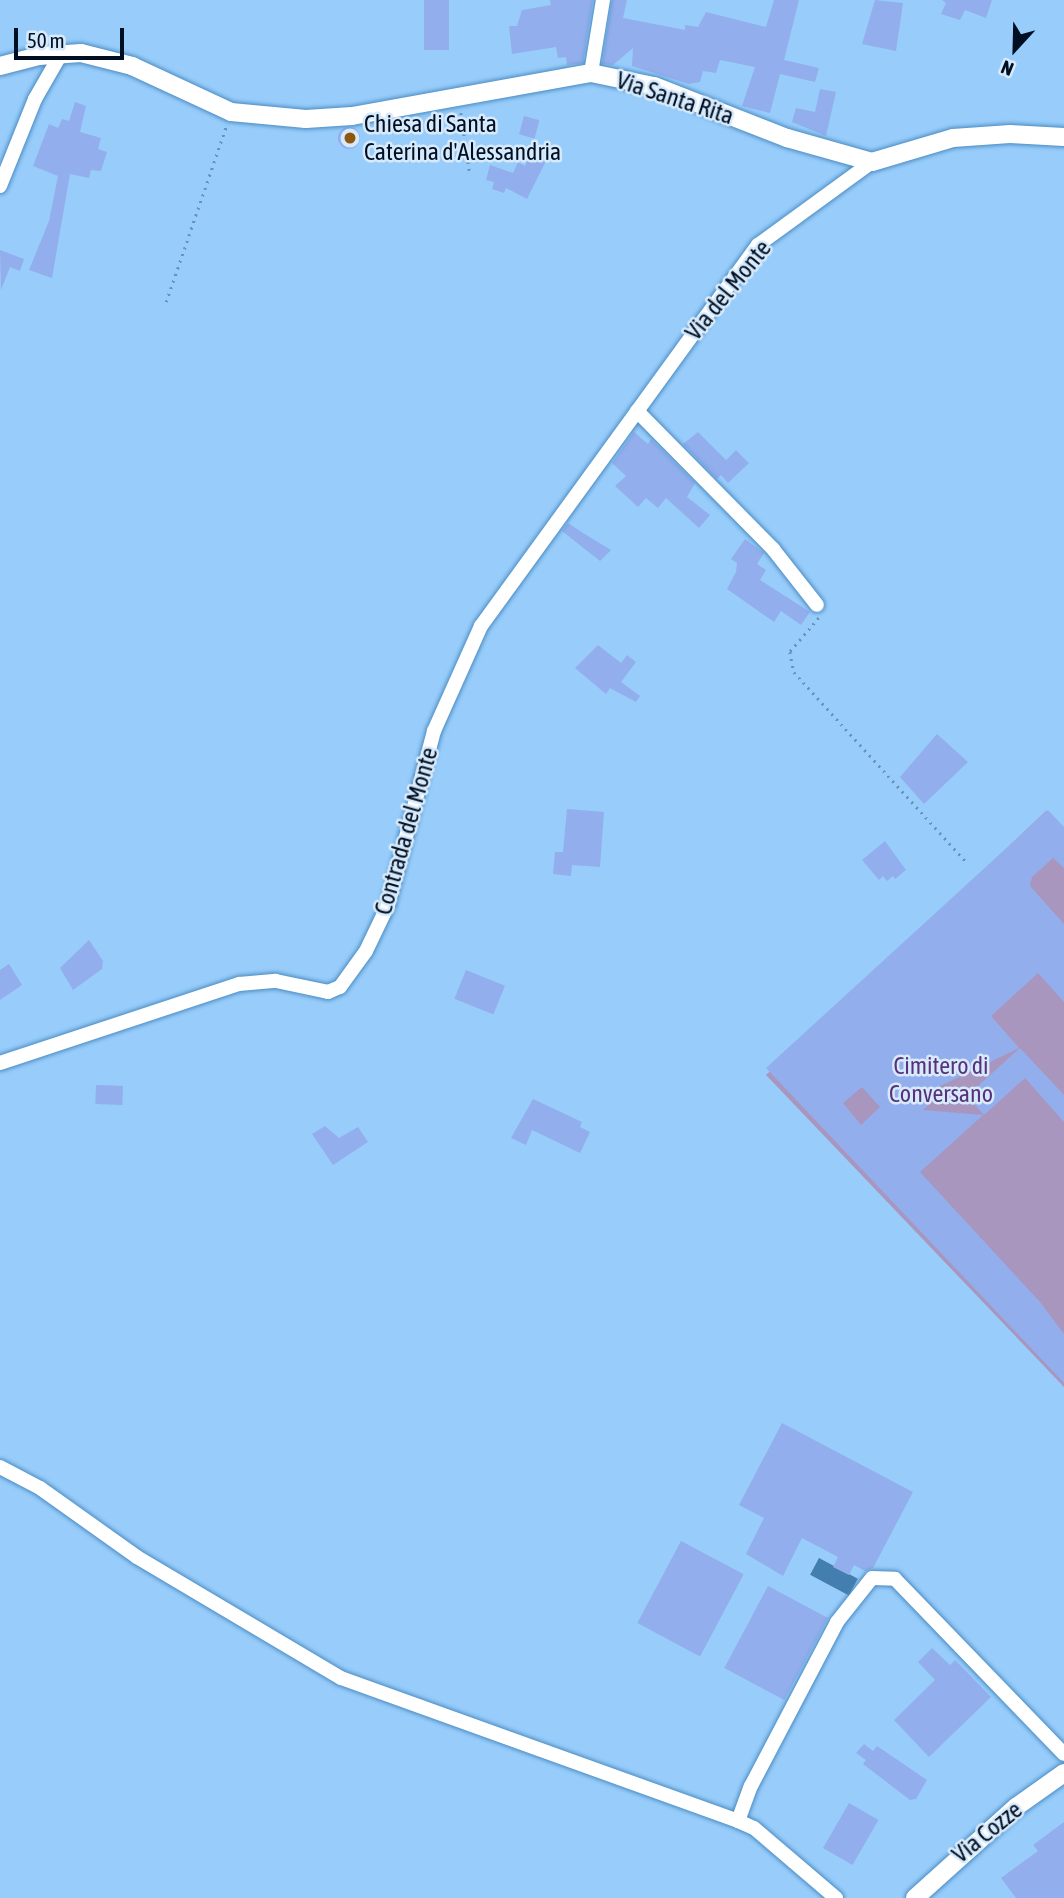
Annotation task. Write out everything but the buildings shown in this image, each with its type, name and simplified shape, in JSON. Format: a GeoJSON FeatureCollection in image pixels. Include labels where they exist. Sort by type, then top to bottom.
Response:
{"type":"FeatureCollection","features":[{"type":"Feature","properties":{"kind":"street"},"geometry":{"type":"LineString","coordinates":[[591,73],[603,0]]}},
{"type":"Feature","properties":{"kind":"street"},"geometry":{"type":"LineString","coordinates":[[0,186],[36,99],[62,52]]}},
{"type":"Feature","properties":{"kind":"street","name":"Via Santa Rita"},"geometry":{"type":"LineString","coordinates":[[0,66],[62,52],[121,62],[231,112],[264,117],[337,118],[459,99],[591,73],[654,86],[787,138],[872,162]]}},
{"type":"Feature","properties":{"kind":"street"},"geometry":{"type":"LineString","coordinates":[[872,162],[953,138],[1010,134],[1064,137]]}},
{"type":"Feature","properties":{"kind":"street","name":"Via del Monte"},"geometry":{"type":"LineString","coordinates":[[637,411],[758,245],[872,162]]}},
{"type":"Feature","properties":{"kind":"street"},"geometry":{"type":"LineString","coordinates":[[637,411],[773,549],[817,605]]}},
{"type":"Feature","properties":{"kind":"street","name":"Contrada del Monte"},"geometry":{"type":"LineString","coordinates":[[0,1063],[239,984],[276,981],[328,992],[340,987],[366,951],[388,905],[434,730],[467,651],[506,589],[637,411]]}},
{"type":"Feature","properties":{"kind":"street"},"geometry":{"type":"LineString","coordinates":[[0,1467],[40,1488],[137,1557],[341,1678],[754,1828],[836,1898]]}},
{"type":"Feature","properties":{"kind":"street"},"geometry":{"type":"LineString","coordinates":[[738,1821],[751,1786],[837,1622],[872,1578],[895,1579],[1064,1754]]}},
{"type":"Feature","properties":{"kind":"street","name":"Via Cozze"},"geometry":{"type":"LineString","coordinates":[[915,1898],[1016,1807],[1064,1773]]}},
{"type":"Feature","properties":{"kind":"path"},"geometry":{"type":"LineString","coordinates":[[459,99],[470,175]]}},
{"type":"Feature","properties":{"kind":"path"},"geometry":{"type":"LineString","coordinates":[[166,302],[231,112]]}},
{"type":"Feature","properties":{"kind":"path"},"geometry":{"type":"LineString","coordinates":[[817,605],[821,611],[817,622],[788,657],[794,672],[966,862]]}},
{"type":"Feature","properties":{"kind":"green space","name":"Cimitero di Conversano"},"geometry":{"type":"Polygon","coordinates":[[[1046,811],[1064,831],[1064,1387],[766,1075],[1046,811]]]}},
{"type":"Feature","properties":{"kind":"water"},"geometry":{"type":"Polygon","coordinates":[[[819,1558],[858,1579],[849,1595],[810,1575],[819,1558]]]}},
{"type":"Feature","properties":{"kind":"place","name":"Chiesa di Santa Caterina d'Alessandria"},"geometry":{"type":"Point","coordinates":[350,138]}}]}
